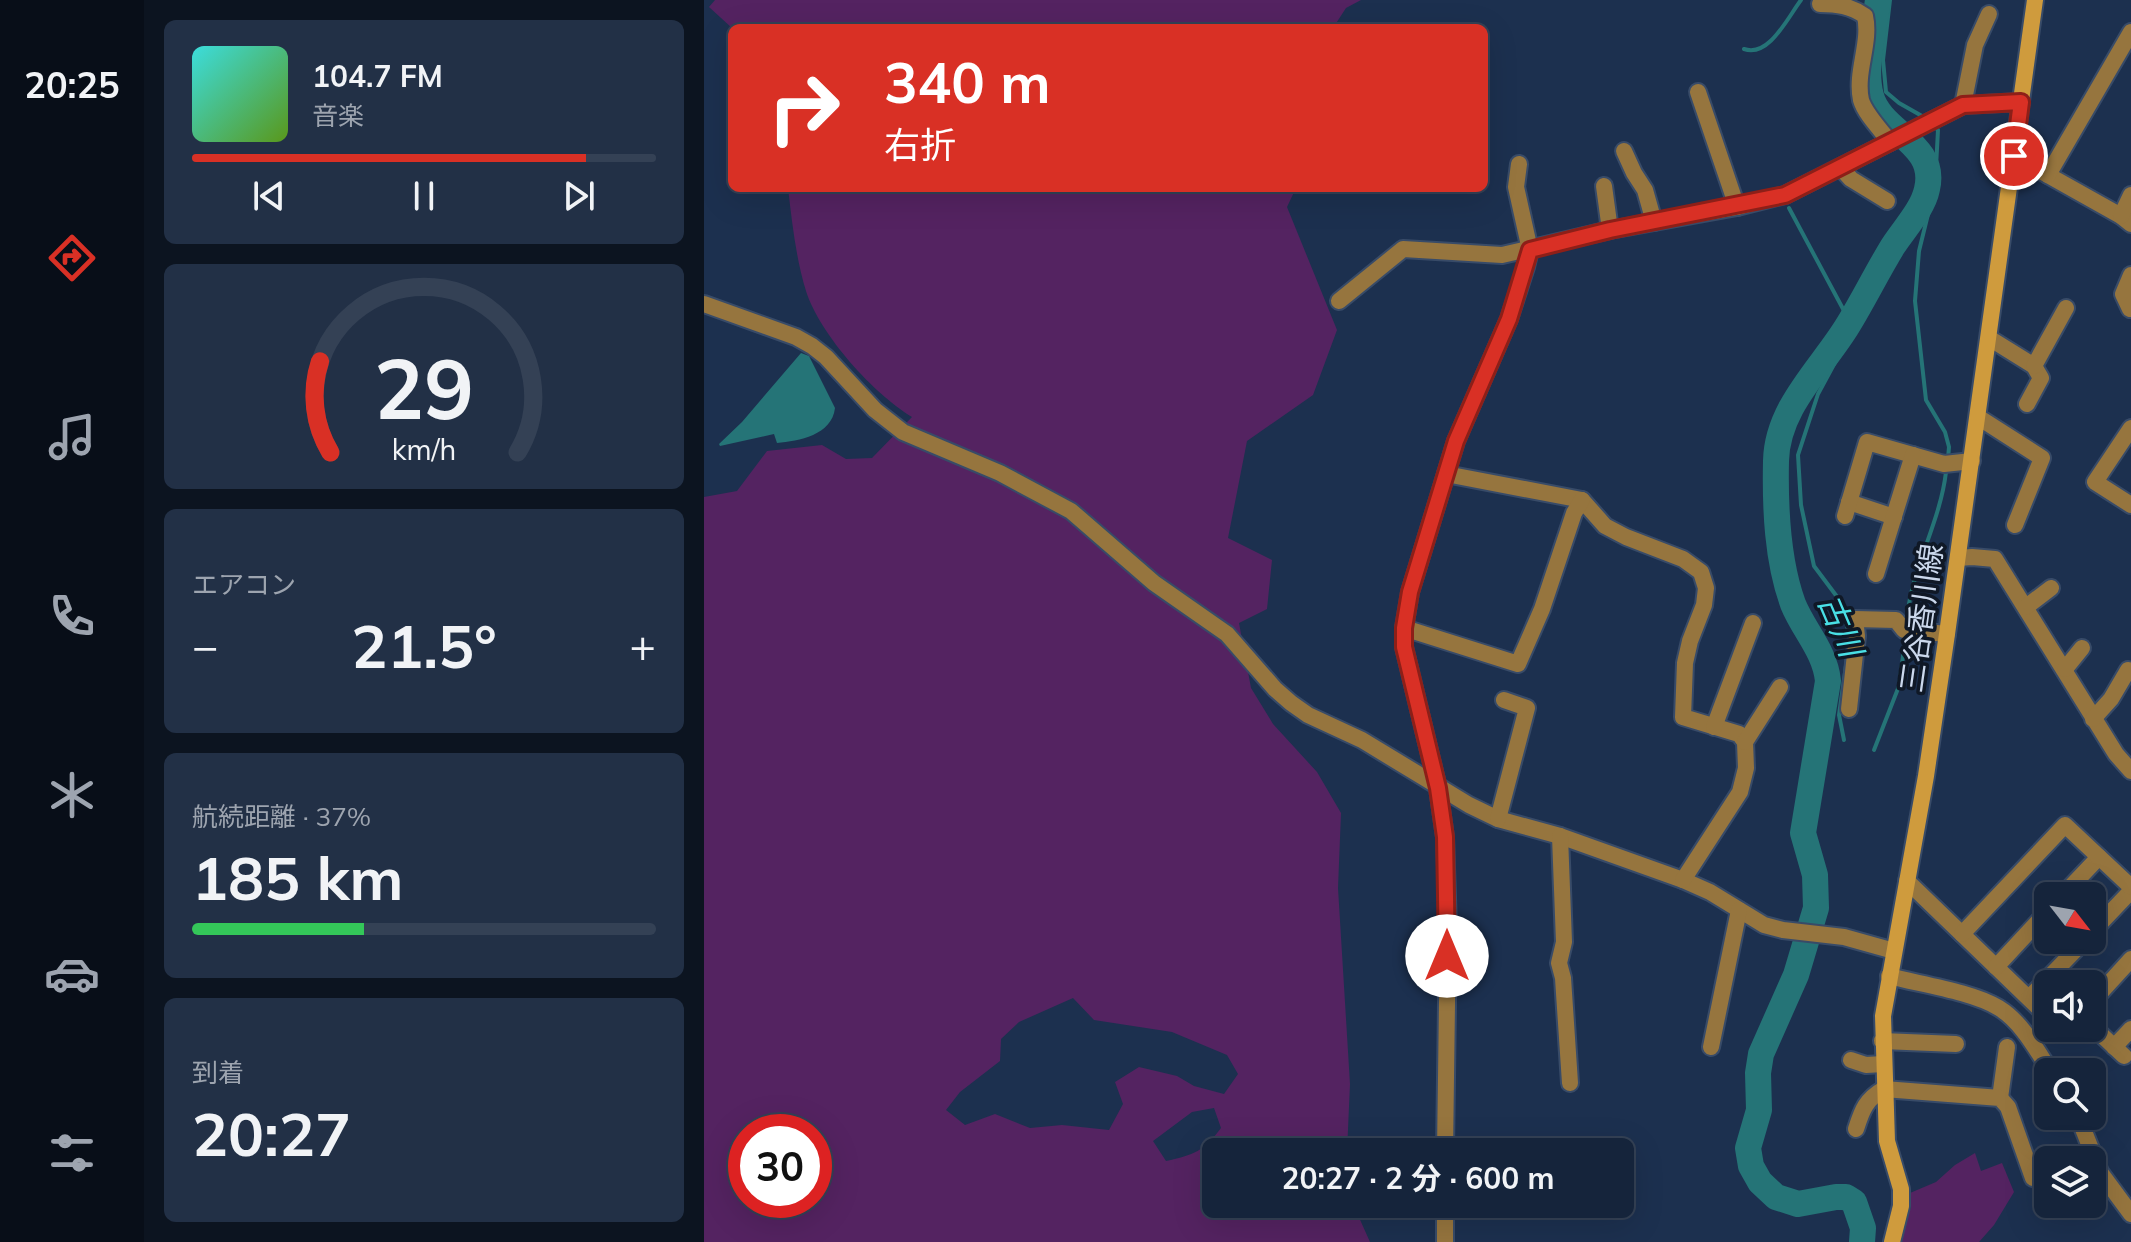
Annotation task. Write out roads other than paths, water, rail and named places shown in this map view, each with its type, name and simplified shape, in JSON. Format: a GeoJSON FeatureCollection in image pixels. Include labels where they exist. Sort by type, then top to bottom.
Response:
{"type":"FeatureCollection","features":[{"type":"Feature","properties":{"kind":"main road","name":"三谷香川線"},"geometry":{"type":"LineString","coordinates":[[1892,1242],[1901,1206],[1901,1189],[1887,1141],[1883,1016],[1926,776],[2035,0]]}},
{"type":"Feature","properties":{"kind":"street"},"geometry":{"type":"LineString","coordinates":[[1820,4],[1837,4],[1865,16],[1867,26],[1860,87],[1862,103],[1894,140]]}},
{"type":"Feature","properties":{"kind":"street"},"geometry":{"type":"LineString","coordinates":[[1963,105],[1975,45],[1989,14]]}},
{"type":"Feature","properties":{"kind":"street"},"geometry":{"type":"LineString","coordinates":[[2048,175],[2131,32]]}},
{"type":"Feature","properties":{"kind":"street"},"geometry":{"type":"LineString","coordinates":[[1698,92],[1737,207]]}},
{"type":"Feature","properties":{"kind":"street"},"geometry":{"type":"LineString","coordinates":[[1339,301],[1403,249],[1502,255],[1610,230],[1737,207],[1785,195],[1963,105],[2021,102]]}},
{"type":"Feature","properties":{"kind":"street"},"geometry":{"type":"LineString","coordinates":[[1624,151],[1645,190],[1654,222]]}},
{"type":"Feature","properties":{"kind":"street"},"geometry":{"type":"LineString","coordinates":[[2014,156],[2126,220],[2131,195]]}},
{"type":"Feature","properties":{"kind":"street"},"geometry":{"type":"LineString","coordinates":[[1445,1138],[1448,928],[1445,837],[1438,788],[1404,647],[1404,628],[1410,592],[1456,441],[1509,319],[1530,250],[1516,187],[1519,164]]}},
{"type":"Feature","properties":{"kind":"street"},"geometry":{"type":"LineString","coordinates":[[1841,168],[1851,179],[1887,201]]}},
{"type":"Feature","properties":{"kind":"street"},"geometry":{"type":"LineString","coordinates":[[1604,186],[1610,230]]}},
{"type":"Feature","properties":{"kind":"street"},"geometry":{"type":"LineString","coordinates":[[2130,309],[2123,294],[2131,275]]}},
{"type":"Feature","properties":{"kind":"street"},"geometry":{"type":"LineString","coordinates":[[704,304],[796,337],[812,346],[875,410],[903,432],[1000,473],[1071,511],[1154,583],[1227,634],[1291,703],[1308,715],[1362,740],[1438,788],[1498,819],[1560,836],[1683,880],[1710,892],[1764,925],[1844,937],[1894,951]]}},
{"type":"Feature","properties":{"kind":"street"},"geometry":{"type":"LineString","coordinates":[[2034,366],[2066,308]]}},
{"type":"Feature","properties":{"kind":"street"},"geometry":{"type":"LineString","coordinates":[[1989,338],[2034,366],[2041,378],[2027,404]]}},
{"type":"Feature","properties":{"kind":"street"},"geometry":{"type":"LineString","coordinates":[[1978,417],[2042,458],[2015,525]]}},
{"type":"Feature","properties":{"kind":"street"},"geometry":{"type":"LineString","coordinates":[[2131,428],[2095,482],[2131,505]]}},
{"type":"Feature","properties":{"kind":"street"},"geometry":{"type":"LineString","coordinates":[[1894,517],[1847,509],[1867,442],[1944,464],[1972,461]]}},
{"type":"Feature","properties":{"kind":"street"},"geometry":{"type":"LineString","coordinates":[[1876,574],[1913,455]]}},
{"type":"Feature","properties":{"kind":"street"},"geometry":{"type":"LineString","coordinates":[[1446,474],[1582,500],[1605,526],[1683,559],[1701,572],[1706,588],[1705,597],[1685,663],[1683,717],[1739,734],[1745,742],[1746,768],[1740,792],[1683,880]]}},
{"type":"Feature","properties":{"kind":"street"},"geometry":{"type":"LineString","coordinates":[[1404,628],[1518,664],[1542,609],[1574,513],[1582,500]]}},
{"type":"Feature","properties":{"kind":"street"},"geometry":{"type":"LineString","coordinates":[[1958,558],[1995,559],[2093,719],[2129,765]]}},
{"type":"Feature","properties":{"kind":"street"},"geometry":{"type":"LineString","coordinates":[[2026,607],[2051,588]]}},
{"type":"Feature","properties":{"kind":"street"},"geometry":{"type":"LineString","coordinates":[[1849,709],[1857,636],[1855,619],[1896,620],[1904,630],[1947,634]]}},
{"type":"Feature","properties":{"kind":"street"},"geometry":{"type":"LineString","coordinates":[[1714,727],[1753,623]]}},
{"type":"Feature","properties":{"kind":"street"},"geometry":{"type":"LineString","coordinates":[[2065,669],[2082,648]]}},
{"type":"Feature","properties":{"kind":"street"},"geometry":{"type":"LineString","coordinates":[[2093,719],[2111,699],[2128,670]]}},
{"type":"Feature","properties":{"kind":"street"},"geometry":{"type":"LineString","coordinates":[[1745,742],[1780,687]]}},
{"type":"Feature","properties":{"kind":"street"},"geometry":{"type":"LineString","coordinates":[[1498,819],[1527,708],[1504,700]]}},
{"type":"Feature","properties":{"kind":"street"},"geometry":{"type":"LineString","coordinates":[[1962,934],[2065,825],[2131,889],[2106,917]]}},
{"type":"Feature","properties":{"kind":"street"},"geometry":{"type":"LineString","coordinates":[[1560,836],[1564,942],[1559,963],[1563,978],[1570,1083]]}},
{"type":"Feature","properties":{"kind":"street"},"geometry":{"type":"LineString","coordinates":[[2075,882],[2099,857]]}},
{"type":"Feature","properties":{"kind":"street"},"geometry":{"type":"LineString","coordinates":[[1907,881],[2034,1003]]}},
{"type":"Feature","properties":{"kind":"street"},"geometry":{"type":"LineString","coordinates":[[1711,1047],[1739,910]]}},
{"type":"Feature","properties":{"kind":"street"},"geometry":{"type":"LineString","coordinates":[[1996,967],[2034,926]]}},
{"type":"Feature","properties":{"kind":"street"},"geometry":{"type":"LineString","coordinates":[[2029,998],[2071,954]]}},
{"type":"Feature","properties":{"kind":"street"},"geometry":{"type":"LineString","coordinates":[[2106,987],[2131,959]]}},
{"type":"Feature","properties":{"kind":"street"},"geometry":{"type":"LineString","coordinates":[[1889,976],[1976,998],[1998,1007],[2012,1018],[2041,1058]]}},
{"type":"Feature","properties":{"kind":"street"},"geometry":{"type":"LineString","coordinates":[[2106,1039],[2119,1052],[2131,1029]]}},
{"type":"Feature","properties":{"kind":"street"},"geometry":{"type":"LineString","coordinates":[[1882,1041],[1956,1044]]}},
{"type":"Feature","properties":{"kind":"street"},"geometry":{"type":"LineString","coordinates":[[2000,1098],[2007,1047]]}},
{"type":"Feature","properties":{"kind":"street"},"geometry":{"type":"LineString","coordinates":[[1851,1060],[1866,1065],[1883,1064]]}},
{"type":"Feature","properties":{"kind":"street"},"geometry":{"type":"LineString","coordinates":[[1856,1129],[1870,1097],[1884,1089],[2000,1098],[2008,1107],[2033,1178]]}},
{"type":"Feature","properties":{"kind":"street"},"geometry":{"type":"LineString","coordinates":[[2084,1130],[2100,1172],[2131,1214]]}},
{"type":"Feature","properties":{"kind":"street"},"geometry":{"type":"LineString","coordinates":[[1445,1218],[1445,1242]]}},
{"type":"Feature","properties":{"kind":"waterway"},"geometry":{"type":"LineString","coordinates":[[1744,49],[1762,48],[1770,42],[1801,0]]}},
{"type":"Feature","properties":{"kind":"waterway","name":"古川"},"geometry":{"type":"LineString","coordinates":[[1862,1242],[1863,1228],[1854,1202],[1846,1197],[1836,1197],[1798,1204],[1776,1197],[1760,1182],[1751,1166],[1748,1148],[1759,1110],[1761,1054],[1796,975],[1816,908],[1815,875],[1803,833],[1828,681],[1819,651],[1793,604],[1783,570],[1776,497],[1778,441],[1792,406],[1848,325],[1893,246],[1917,211],[1927,189],[1928,173],[1924,160],[1917,149],[1886,120],[1871,96],[1869,61],[1878,0]]}},
{"type":"Feature","properties":{"kind":"waterway"},"geometry":{"type":"LineString","coordinates":[[1890,0],[1883,60],[1886,92],[1922,116]]}},
{"type":"Feature","properties":{"kind":"waterway"},"geometry":{"type":"LineString","coordinates":[[1933,125],[1938,130],[1935,186],[1919,251],[1915,301],[1926,400],[1945,432],[1948,459]]}},
{"type":"Feature","properties":{"kind":"waterway"},"geometry":{"type":"LineString","coordinates":[[1789,208],[1852,331],[1818,394],[1798,455],[1801,505],[1814,566],[1841,602],[1849,634]]}},
{"type":"Feature","properties":{"kind":"waterway"},"geometry":{"type":"LineString","coordinates":[[1907,618],[1914,581],[1938,509],[1946,472]]}},
{"type":"Feature","properties":{"kind":"waterway"},"geometry":{"type":"LineString","coordinates":[[1874,750],[1899,686],[1905,641]]}},
{"type":"Feature","properties":{"kind":"waterway"},"geometry":{"type":"LineString","coordinates":[[1844,740],[1839,715],[1848,651]]}}]}
